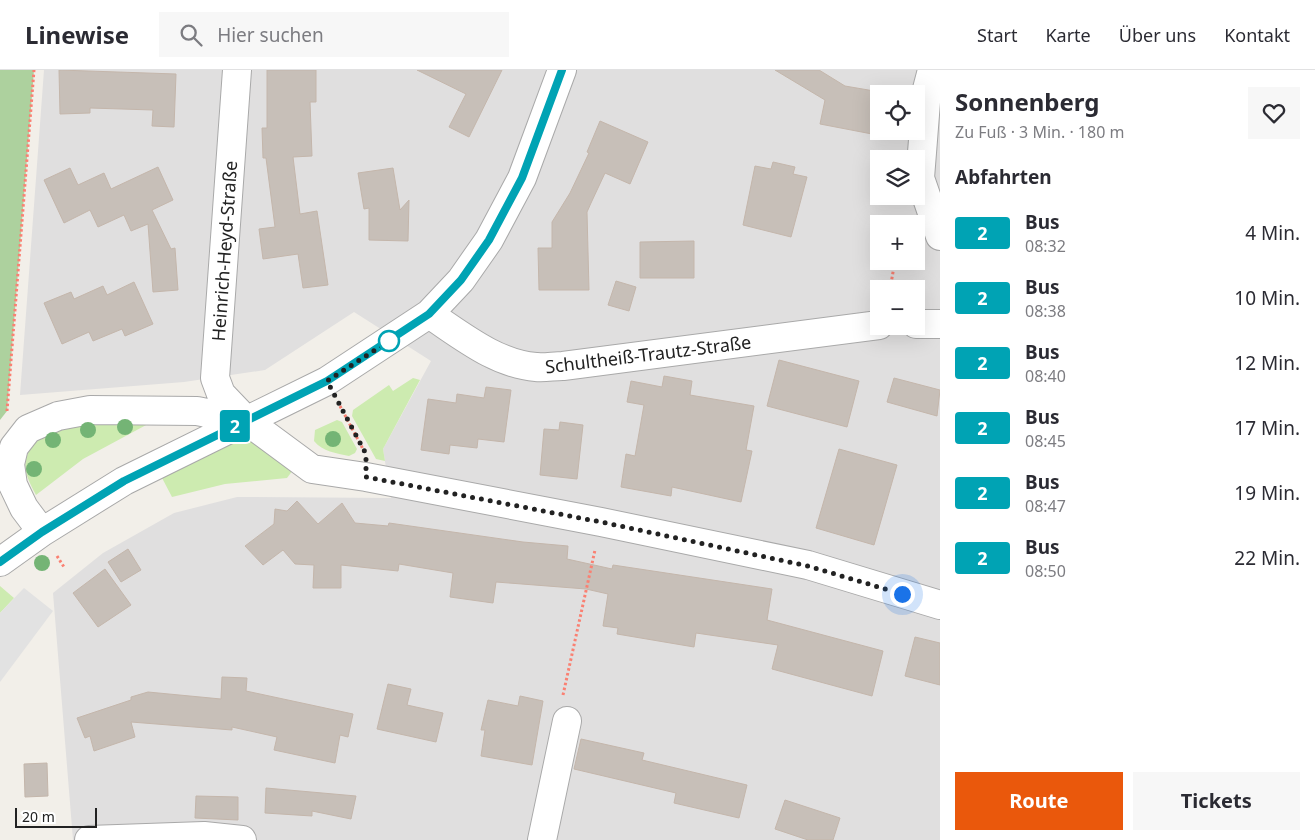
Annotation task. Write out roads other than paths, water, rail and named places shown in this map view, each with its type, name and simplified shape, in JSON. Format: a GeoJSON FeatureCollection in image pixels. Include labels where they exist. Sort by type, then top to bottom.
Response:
{"type":"FeatureCollection","features":[{"type":"Feature","properties":{"kind":"street","name":"Heinrich-Heyd-Straße"},"geometry":{"type":"LineString","coordinates":[[237,70],[215,378],[221,394],[247,421],[312,469],[366,477],[601,522],[808,566],[940,605]]}},
{"type":"Feature","properties":{"kind":"street"},"geometry":{"type":"LineString","coordinates":[[0,562],[42,532],[124,481],[327,381],[429,314],[461,280],[489,240],[522,178],[562,70]]}},
{"type":"Feature","properties":{"kind":"street"},"geometry":{"type":"LineString","coordinates":[[932,70],[927,89],[920,178],[940,236]]}},
{"type":"Feature","properties":{"kind":"street","name":"Schultheiß-Trautz-Straße"},"geometry":{"type":"LineString","coordinates":[[429,314],[484,350],[505,360],[535,367],[563,366],[870,326]]}},
{"type":"Feature","properties":{"kind":"street"},"geometry":{"type":"LineString","coordinates":[[925,324],[940,324]]}},
{"type":"Feature","properties":{"kind":"street"},"geometry":{"type":"LineString","coordinates":[[42,532],[24,508],[13,486],[10,464],[14,447],[28,429],[58,416],[90,410],[197,412],[247,421]]}},
{"type":"Feature","properties":{"kind":"street"},"geometry":{"type":"LineString","coordinates":[[542,840],[565,710]]}},
{"type":"Feature","properties":{"kind":"street"},"geometry":{"type":"LineString","coordinates":[[89,840],[204,838],[242,840]]}}]}
